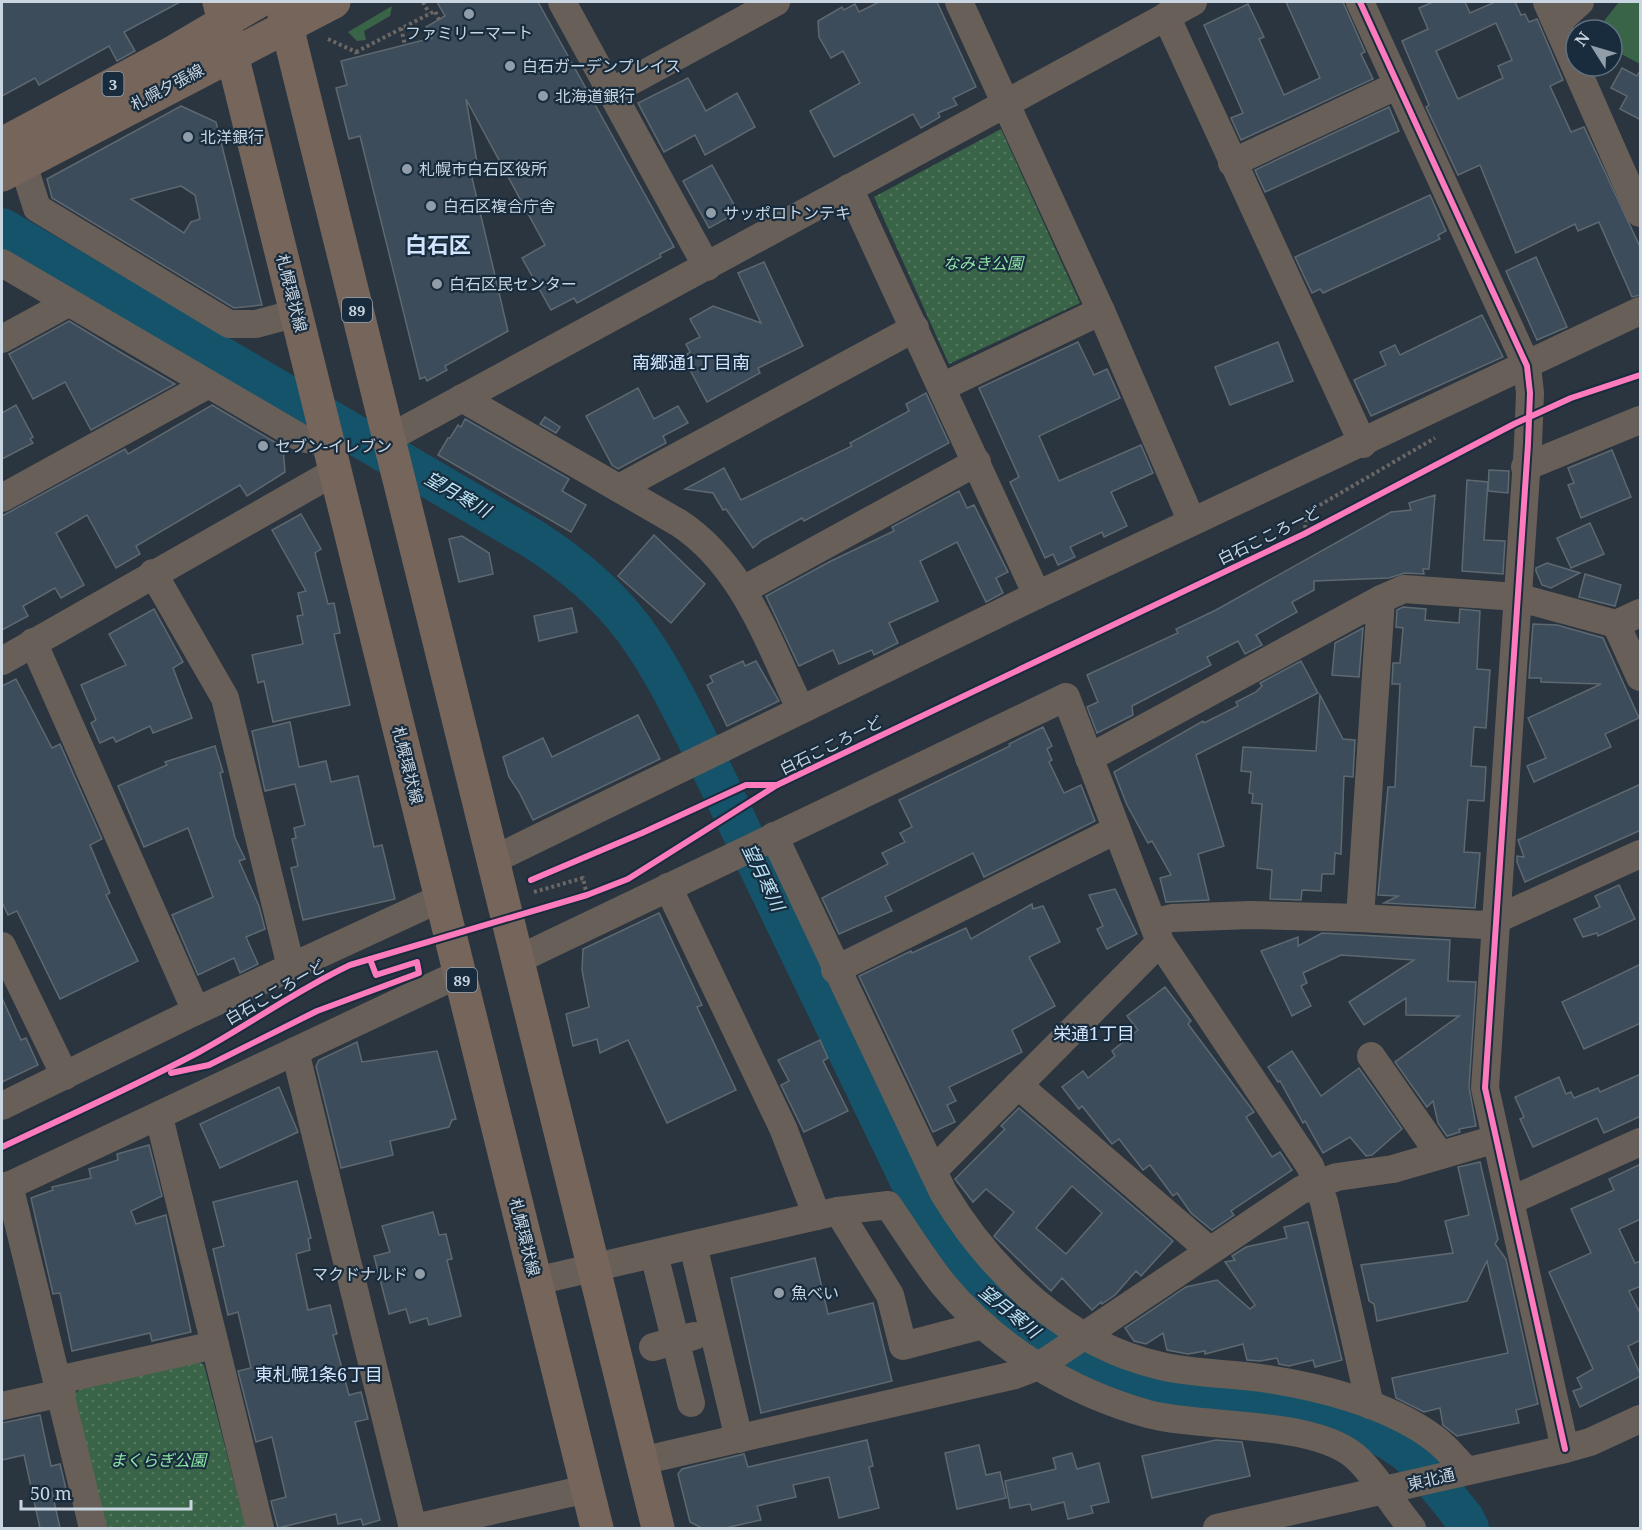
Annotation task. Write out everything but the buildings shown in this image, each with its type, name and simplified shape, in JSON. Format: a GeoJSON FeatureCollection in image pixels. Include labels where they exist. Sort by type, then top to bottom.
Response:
{"type":"FeatureCollection","features":[{"type":"Feature","properties":{"kind":"main road","name":"札幌夕張線"},"geometry":{"type":"LineString","coordinates":[[9,161],[258,2]]}},
{"type":"Feature","properties":{"kind":"main road","name":"札幌夕張線"},"geometry":{"type":"LineString","coordinates":[[225,25],[334,2]]}},
{"type":"Feature","properties":{"kind":"main road","name":"89"},"geometry":{"type":"LineString","coordinates":[[284,13],[658,1528]]}},
{"type":"Feature","properties":{"kind":"main road","name":"札幌環状線"},"geometry":{"type":"LineString","coordinates":[[225,25],[597,1528]]}},
{"type":"Feature","properties":{"kind":"street"},"geometry":{"type":"LineString","coordinates":[[562,2],[707,267]]}},
{"type":"Feature","properties":{"kind":"street"},"geometry":{"type":"LineString","coordinates":[[611,92],[776,2]]}},
{"type":"Feature","properties":{"kind":"street"},"geometry":{"type":"LineString","coordinates":[[959,2],[1101,311],[1192,522]]}},
{"type":"Feature","properties":{"kind":"street"},"geometry":{"type":"LineString","coordinates":[[389,439],[1192,2]]}},
{"type":"Feature","properties":{"kind":"street"},"geometry":{"type":"LineString","coordinates":[[1360,2],[1529,380],[1527,455],[1485,1088],[1565,1449]]}},
{"type":"Feature","properties":{"kind":"street"},"geometry":{"type":"LineString","coordinates":[[1580,2],[1552,12],[1641,213]]}},
{"type":"Feature","properties":{"kind":"street"},"geometry":{"type":"LineString","coordinates":[[1166,16],[1363,444]]}},
{"type":"Feature","properties":{"kind":"street"},"geometry":{"type":"LineString","coordinates":[[1232,163],[1398,85]]}},
{"type":"Feature","properties":{"kind":"street"},"geometry":{"type":"LineString","coordinates":[[9,161],[37,208],[229,324],[256,324],[297,313]]}},
{"type":"Feature","properties":{"kind":"street"},"geometry":{"type":"LineString","coordinates":[[849,188],[1037,595]]}},
{"type":"Feature","properties":{"kind":"street"},"geometry":{"type":"LineString","coordinates":[[2,263],[207,385],[301,438],[330,448]]}},
{"type":"Feature","properties":{"kind":"street"},"geometry":{"type":"LineString","coordinates":[[2,339],[68,303]]}},
{"type":"Feature","properties":{"kind":"street"},"geometry":{"type":"LineString","coordinates":[[942,387],[1101,311]]}},
{"type":"Feature","properties":{"kind":"street"},"geometry":{"type":"LineString","coordinates":[[493,860],[1192,522],[1363,444],[1529,380],[1641,311]]}},
{"type":"Feature","properties":{"kind":"street"},"geometry":{"type":"LineString","coordinates":[[619,488],[915,328]]}},
{"type":"Feature","properties":{"kind":"street"},"geometry":{"type":"LineString","coordinates":[[2,498],[207,385]]}},
{"type":"Feature","properties":{"kind":"street"},"geometry":{"type":"LineString","coordinates":[[462,398],[694,533],[724,561],[743,590],[801,710]]}},
{"type":"Feature","properties":{"kind":"street"},"geometry":{"type":"LineString","coordinates":[[1527,455],[1641,420]]}},
{"type":"Feature","properties":{"kind":"street"},"geometry":{"type":"LineString","coordinates":[[3,657],[153,573],[330,448]]}},
{"type":"Feature","properties":{"kind":"street"},"geometry":{"type":"LineString","coordinates":[[743,590],[976,462]]}},
{"type":"Feature","properties":{"kind":"street"},"geometry":{"type":"LineString","coordinates":[[153,573],[225,698],[291,967]]}},
{"type":"Feature","properties":{"kind":"street"},"geometry":{"type":"LineString","coordinates":[[1089,758],[1381,599],[1404,589],[1517,597],[1628,619],[1641,677]]}},
{"type":"Feature","properties":{"kind":"street"},"geometry":{"type":"LineString","coordinates":[[1360,918],[1381,599]]}},
{"type":"Feature","properties":{"kind":"street"},"geometry":{"type":"LineString","coordinates":[[33,642],[196,1011]]}},
{"type":"Feature","properties":{"kind":"street"},"geometry":{"type":"LineString","coordinates":[[517,960],[1065,697],[1156,932],[1310,1166],[1318,1184],[1370,1405]]}},
{"type":"Feature","properties":{"kind":"street"},"geometry":{"type":"LineString","coordinates":[[835,970],[1116,830]]}},
{"type":"Feature","properties":{"kind":"street"},"geometry":{"type":"LineString","coordinates":[[758,844],[835,970],[933,1171],[957,1215],[1008,1278],[1050,1313],[1061,1350],[1095,1396],[1149,1414],[1185,1422],[1295,1433],[1334,1444],[1359,1459],[1393,1488],[1412,1528]]}},
{"type":"Feature","properties":{"kind":"street"},"geometry":{"type":"LineString","coordinates":[[933,1171],[1018,1085],[1156,932],[1172,918],[1250,915],[1484,925],[1641,854]]}},
{"type":"Feature","properties":{"kind":"street"},"geometry":{"type":"LineString","coordinates":[[669,887],[783,1128],[833,1216],[890,1295],[903,1346],[983,1325]]}},
{"type":"Feature","properties":{"kind":"street"},"geometry":{"type":"LineString","coordinates":[[2,1106],[196,1011],[441,898]]}},
{"type":"Feature","properties":{"kind":"street"},"geometry":{"type":"LineString","coordinates":[[2,946],[65,1076]]}},
{"type":"Feature","properties":{"kind":"street"},"geometry":{"type":"LineString","coordinates":[[93,1528],[60,1386],[5,1187],[460,973]]}},
{"type":"Feature","properties":{"kind":"street"},"geometry":{"type":"LineString","coordinates":[[295,1051],[414,1528],[587,1489]]}},
{"type":"Feature","properties":{"kind":"street"},"geometry":{"type":"LineString","coordinates":[[1371,1056],[1440,1155]]}},
{"type":"Feature","properties":{"kind":"street"},"geometry":{"type":"LineString","coordinates":[[1018,1085],[1209,1250]]}},
{"type":"Feature","properties":{"kind":"street"},"geometry":{"type":"LineString","coordinates":[[159,1116],[260,1528]]}},
{"type":"Feature","properties":{"kind":"street"},"geometry":{"type":"LineString","coordinates":[[641,1461],[1015,1375],[1061,1350],[1300,1190],[1337,1177],[1393,1169],[1496,1138]]}},
{"type":"Feature","properties":{"kind":"street"},"geometry":{"type":"LineString","coordinates":[[1510,1201],[1641,1142]]}},
{"type":"Feature","properties":{"kind":"street"},"geometry":{"type":"LineString","coordinates":[[536,1281],[654,1254],[695,1253],[833,1216],[888,1205],[944,1285],[983,1325],[1020,1356],[1061,1350],[1126,1355],[1159,1366],[1200,1374],[1260,1378],[1322,1390],[1370,1405],[1426,1432],[1463,1472]]}},
{"type":"Feature","properties":{"kind":"street"},"geometry":{"type":"LineString","coordinates":[[695,1253],[739,1439]]}},
{"type":"Feature","properties":{"kind":"street"},"geometry":{"type":"LineString","coordinates":[[654,1254],[664,1344],[691,1403]]}},
{"type":"Feature","properties":{"kind":"street"},"geometry":{"type":"LineString","coordinates":[[664,1344],[714,1331]]}},
{"type":"Feature","properties":{"kind":"street"},"geometry":{"type":"LineString","coordinates":[[2,1406],[60,1386],[215,1345]]}},
{"type":"Feature","properties":{"kind":"street","name":"東北通"},"geometry":{"type":"LineString","coordinates":[[1217,1528],[1565,1449],[1590,1442],[1641,1419]]}},
{"type":"Feature","properties":{"kind":"path"},"geometry":{"type":"LineString","coordinates":[[423,2],[429,13]]}},
{"type":"Feature","properties":{"kind":"path"},"geometry":{"type":"LineString","coordinates":[[328,39],[357,54],[429,13],[435,11],[440,20]]}},
{"type":"Feature","properties":{"kind":"path"},"geometry":{"type":"LineString","coordinates":[[402,28],[405,45]]}},
{"type":"Feature","properties":{"kind":"path"},"geometry":{"type":"LineString","coordinates":[[1304,534],[1308,512],[1438,436]]}},
{"type":"Feature","properties":{"kind":"path"},"geometry":{"type":"LineString","coordinates":[[534,892],[583,878],[587,894]]}},
{"type":"Feature","properties":{"kind":"path"},"geometry":{"type":"LineString","coordinates":[[577,898],[596,892]]}},
{"type":"Feature","properties":{"kind":"green space"},"geometry":{"type":"Polygon","coordinates":[[[1619,2],[1640,2],[1640,64],[1624,55],[1624,18],[1606,18],[1619,2]]]}},
{"type":"Feature","properties":{"kind":"green space"},"geometry":{"type":"Polygon","coordinates":[[[392,6],[390,16],[364,31],[366,40],[357,41],[348,32],[392,6]]]}},
{"type":"Feature","properties":{"kind":"green space","name":"なみき公園"},"geometry":{"type":"Polygon","coordinates":[[[1001,129],[1080,303],[949,364],[874,197],[1001,129]]]}},
{"type":"Feature","properties":{"kind":"green space","name":"まくらぎ公園"},"geometry":{"type":"Polygon","coordinates":[[[197,1360],[204,1365],[246,1528],[106,1528],[73,1398],[79,1389],[197,1360]]]}},
{"type":"Feature","properties":{"kind":"waterway","name":"望月寒川"},"geometry":{"type":"LineString","coordinates":[[2,228],[533,539],[591,582],[613,604],[649,652],[698,741],[924,1210],[960,1264],[995,1303],[1043,1341],[1070,1357],[1126,1381],[1186,1395],[1293,1404],[1360,1425],[1390,1441],[1411,1456],[1464,1518],[1469,1528]]}},
{"type":"Feature","properties":{"kind":"cycle path"},"geometry":{"type":"LineString","coordinates":[[1360,2],[1527,366],[1530,393],[1528,444],[1485,1088],[1565,1449]]}},
{"type":"Feature","properties":{"kind":"cycle path","name":"白石こころーど"},"geometry":{"type":"LineString","coordinates":[[2,1147],[199,1052],[311,985],[350,965],[587,895],[628,879],[777,785],[1304,534],[1514,424],[1571,398],[1640,375]]}},
{"type":"Feature","properties":{"kind":"cycle path","name":"白石こころーど"},"geometry":{"type":"LineString","coordinates":[[531,880],[642,833],[746,785],[777,785]]}},
{"type":"Feature","properties":{"kind":"cycle path"},"geometry":{"type":"LineString","coordinates":[[171,1073],[209,1065],[317,1011],[419,973],[417,962],[376,975],[370,959]]}},
{"type":"Feature","properties":{"kind":"place","name":"ファミリーマート"},"geometry":{"type":"Point","coordinates":[469,14]}},
{"type":"Feature","properties":{"kind":"place","name":"白石ガーデンプレイス"},"geometry":{"type":"Point","coordinates":[510,66]}},
{"type":"Feature","properties":{"kind":"place","name":"北海道銀行"},"geometry":{"type":"Point","coordinates":[543,96]}},
{"type":"Feature","properties":{"kind":"place","name":"北洋銀行"},"geometry":{"type":"Point","coordinates":[188,137]}},
{"type":"Feature","properties":{"kind":"place","name":"札幌市白石区役所"},"geometry":{"type":"Point","coordinates":[407,169]}},
{"type":"Feature","properties":{"kind":"place","name":"白石区複合庁舎"},"geometry":{"type":"Point","coordinates":[431,206]}},
{"type":"Feature","properties":{"kind":"place","name":"サッポロトンテキ"},"geometry":{"type":"Point","coordinates":[711,213]}},
{"type":"Feature","properties":{"kind":"place","name":"白石区民センター"},"geometry":{"type":"Point","coordinates":[437,284]}},
{"type":"Feature","properties":{"kind":"place","name":"セブン-イレブン"},"geometry":{"type":"Point","coordinates":[263,446]}},
{"type":"Feature","properties":{"kind":"place","name":"マクドナルド"},"geometry":{"type":"Point","coordinates":[420,1274]}},
{"type":"Feature","properties":{"kind":"place","name":"魚べい"},"geometry":{"type":"Point","coordinates":[779,1293]}},
{"type":"Feature","properties":{"kind":"district","name":"白石区"},"geometry":{"type":"Point","coordinates":[438,244]}},
{"type":"Feature","properties":{"kind":"district","name":"南郷通1丁目南"},"geometry":{"type":"Point","coordinates":[691,362]}},
{"type":"Feature","properties":{"kind":"district","name":"栄通1丁目"},"geometry":{"type":"Point","coordinates":[1094,1033]}},
{"type":"Feature","properties":{"kind":"district","name":"東札幌1条6丁目"},"geometry":{"type":"Point","coordinates":[319,1374]}}]}
